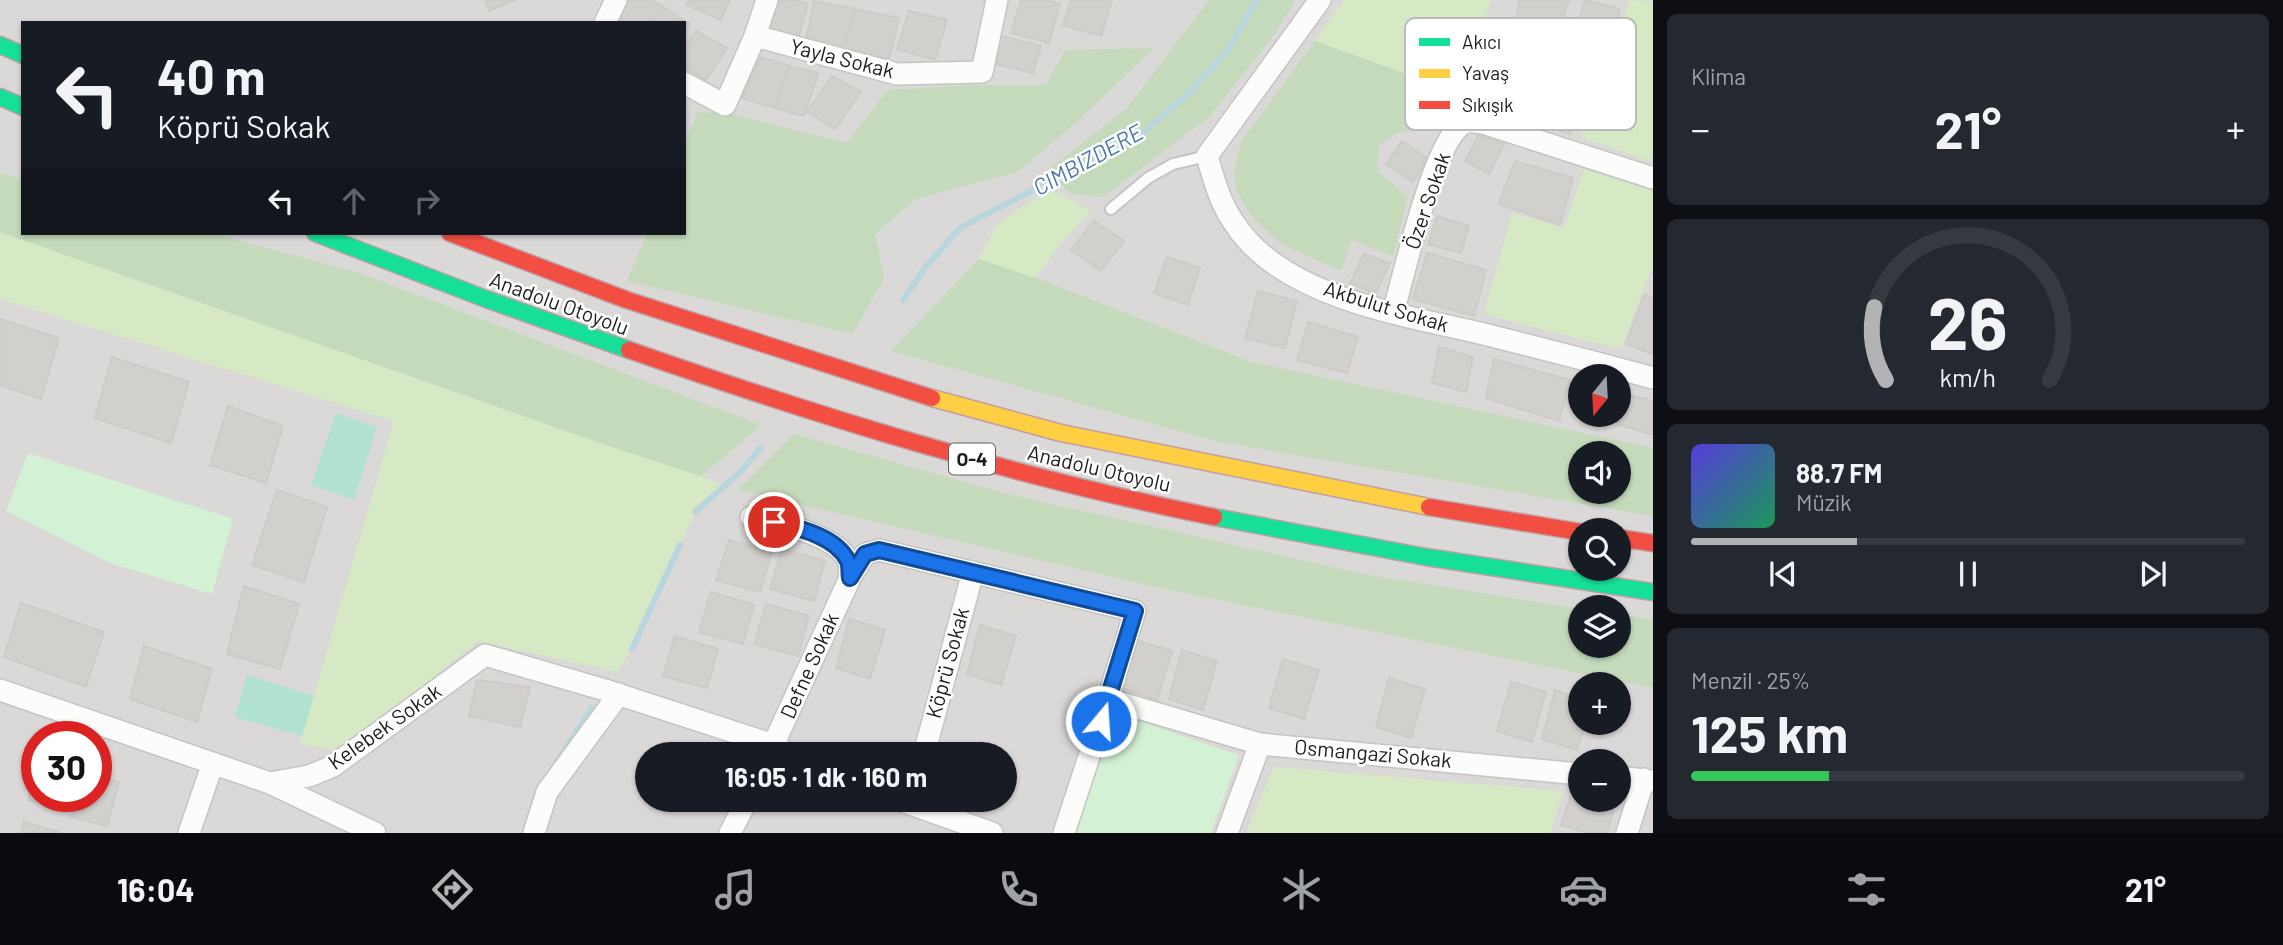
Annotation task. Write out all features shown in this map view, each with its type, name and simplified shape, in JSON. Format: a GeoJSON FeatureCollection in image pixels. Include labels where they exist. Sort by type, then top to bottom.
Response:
{"type":"FeatureCollection","features":[{"type":"Feature","properties":{"kind":"highway"},"geometry":{"type":"LineString","coordinates":[[0,45],[21,54]]}},
{"type":"Feature","properties":{"kind":"highway"},"geometry":{"type":"LineString","coordinates":[[0,97],[21,106]]}},
{"type":"Feature","properties":{"kind":"highway","name":"Anadolu Otoyolu"},"geometry":{"type":"LineString","coordinates":[[320,235],[442,284],[611,345],[870,430],[1048,480],[1192,512],[1379,548],[1653,592]]}},
{"type":"Feature","properties":{"kind":"highway","name":"Anadolu Otoyolu"},"geometry":{"type":"LineString","coordinates":[[455,235],[627,300],[756,343],[901,389],[1061,433],[1390,501],[1568,530]]}},
{"type":"Feature","properties":{"kind":"highway"},"geometry":{"type":"LineString","coordinates":[[1631,540],[1653,543]]}},
{"type":"Feature","properties":{"kind":"street"},"geometry":{"type":"LineString","coordinates":[[606,21],[616,0]]}},
{"type":"Feature","properties":{"kind":"street"},"geometry":{"type":"LineString","coordinates":[[686,84],[725,105],[755,36],[767,0]]}},
{"type":"Feature","properties":{"kind":"street","name":"Yayla Sokak"},"geometry":{"type":"LineString","coordinates":[[755,36],[897,74],[982,72],[997,0]]}},
{"type":"Feature","properties":{"kind":"street"},"geometry":{"type":"LineString","coordinates":[[1207,156],[1320,0]]}},
{"type":"Feature","properties":{"kind":"street","name":"Özer Sokak"},"geometry":{"type":"LineString","coordinates":[[1394,313],[1431,183],[1442,153],[1457,130]]}},
{"type":"Feature","properties":{"kind":"street","name":"Özer Sokak"},"geometry":{"type":"LineString","coordinates":[[1505,130],[1653,177]]}},
{"type":"Feature","properties":{"kind":"street","name":"Akbulut Sokak"},"geometry":{"type":"LineString","coordinates":[[1207,156],[1220,201],[1226,212],[1250,243],[1268,259],[1302,279],[1337,296],[1394,313],[1582,358],[1653,378]]}},
{"type":"Feature","properties":{"kind":"street"},"geometry":{"type":"LineString","coordinates":[[751,517],[797,527],[832,543],[849,562],[850,578]]}},
{"type":"Feature","properties":{"kind":"street"},"geometry":{"type":"LineString","coordinates":[[850,578],[865,554],[879,550],[1135,611],[1064,833]]}},
{"type":"Feature","properties":{"kind":"street","name":"Köprü Sokak"},"geometry":{"type":"LineString","coordinates":[[927,742],[973,572]]}},
{"type":"Feature","properties":{"kind":"street","name":"Defne Sokak"},"geometry":{"type":"LineString","coordinates":[[782,742],[850,578]]}},
{"type":"Feature","properties":{"kind":"street","name":"Kelebek Sokak"},"geometry":{"type":"LineString","coordinates":[[0,690],[270,783],[309,776],[333,766],[485,655],[612,692]]}},
{"type":"Feature","properties":{"kind":"street"},"geometry":{"type":"LineString","coordinates":[[534,833],[547,792],[612,692],[753,742]]}},
{"type":"Feature","properties":{"kind":"street","name":"Osmangazi Sokak"},"geometry":{"type":"LineString","coordinates":[[1108,699],[1261,744],[1568,773]]}},
{"type":"Feature","properties":{"kind":"street"},"geometry":{"type":"LineString","coordinates":[[1227,833],[1261,744]]}},
{"type":"Feature","properties":{"kind":"street"},"geometry":{"type":"LineString","coordinates":[[189,833],[213,763]]}},
{"type":"Feature","properties":{"kind":"street"},"geometry":{"type":"LineString","coordinates":[[1627,833],[1648,780]]}},
{"type":"Feature","properties":{"kind":"street"},"geometry":{"type":"LineString","coordinates":[[270,783],[375,833]]}},
{"type":"Feature","properties":{"kind":"street"},"geometry":{"type":"LineString","coordinates":[[730,833],[741,812]]}},
{"type":"Feature","properties":{"kind":"street"},"geometry":{"type":"LineString","coordinates":[[936,812],[992,833]]}},
{"type":"Feature","properties":{"kind":"lane"},"geometry":{"type":"LineString","coordinates":[[1111,209],[1147,178],[1173,164],[1207,156]]}},
{"type":"Feature","properties":{"kind":"shaded area"},"geometry":{"type":"Polygon","coordinates":[[[0,0],[1653,0],[1653,833],[0,833],[0,0]]]}},
{"type":"Feature","properties":{"kind":"green space"},"geometry":{"type":"Polygon","coordinates":[[[1209,0],[1295,0],[1275,34],[1209,117],[1103,197],[1069,193],[1048,170],[1127,108],[1209,0]]]}},
{"type":"Feature","properties":{"kind":"green space"},"geometry":{"type":"Polygon","coordinates":[[[1344,0],[1491,0],[1485,18],[1405,18],[1405,74],[1315,41],[1344,0]]]}},
{"type":"Feature","properties":{"kind":"green space"},"geometry":{"type":"Polygon","coordinates":[[[1630,0],[1653,2],[1653,153],[1650,161],[1581,137],[1584,130],[1636,130],[1636,18],[1624,18],[1630,0]]]}},
{"type":"Feature","properties":{"kind":"green space"},"geometry":{"type":"Polygon","coordinates":[[[1315,41],[1405,74],[1405,130],[1417,130],[1398,132],[1378,146],[1377,171],[1408,196],[1393,256],[1352,240],[1341,271],[1281,244],[1252,217],[1237,192],[1234,170],[1241,142],[1315,41]]]}},
{"type":"Feature","properties":{"kind":"green space"},"geometry":{"type":"Polygon","coordinates":[[[1154,48],[1078,121],[1017,172],[916,199],[875,234],[884,278],[853,334],[627,281],[646,235],[686,235],[686,139],[698,112],[727,113],[847,143],[888,90],[978,85],[1046,85],[1065,50],[1154,48]]]}},
{"type":"Feature","properties":{"kind":"green space"},"geometry":{"type":"Polygon","coordinates":[[[1584,169],[1653,191],[1653,271],[1650,271],[1621,349],[1484,314],[1512,213],[1564,228],[1584,169]]]}},
{"type":"Feature","properties":{"kind":"green space"},"geometry":{"type":"Polygon","coordinates":[[[0,173],[21,179],[21,235],[218,235],[359,273],[761,425],[701,476],[0,232],[0,173]]]}},
{"type":"Feature","properties":{"kind":"green space"},"geometry":{"type":"Polygon","coordinates":[[[1050,189],[1091,211],[1062,242],[1035,278],[979,259],[997,224],[1050,189]]]}},
{"type":"Feature","properties":{"kind":"green space"},"geometry":{"type":"Polygon","coordinates":[[[0,232],[712,480],[723,487],[696,510],[632,649],[617,672],[478,641],[415,692],[334,750],[300,744],[394,421],[0,299],[0,232]]]}},
{"type":"Feature","properties":{"kind":"green space"},"geometry":{"type":"Polygon","coordinates":[[[979,259],[1047,282],[1251,362],[1620,441],[1568,441],[1568,501],[1215,441],[891,351],[979,259]]]}},
{"type":"Feature","properties":{"kind":"green space"},"geometry":{"type":"Polygon","coordinates":[[[336,413],[377,427],[354,500],[311,485],[336,413]]]}},
{"type":"Feature","properties":{"kind":"green space"},"geometry":{"type":"Polygon","coordinates":[[[794,434],[1007,494],[1363,574],[1568,607],[1568,658],[1631,658],[1631,616],[1653,619],[1653,688],[1631,684],[1631,672],[1574,672],[1165,589],[738,490],[794,434]]]}},
{"type":"Feature","properties":{"kind":"green space"},"geometry":{"type":"Polygon","coordinates":[[[1631,443],[1653,448],[1653,516],[1583,504],[1631,504],[1631,443]]]}},
{"type":"Feature","properties":{"kind":"green space"},"geometry":{"type":"Polygon","coordinates":[[[28,453],[233,519],[212,594],[113,564],[6,511],[28,453]]]}},
{"type":"Feature","properties":{"kind":"green space"},"geometry":{"type":"Polygon","coordinates":[[[247,675],[314,696],[302,736],[235,717],[247,675]]]}},
{"type":"Feature","properties":{"kind":"green space"},"geometry":{"type":"Polygon","coordinates":[[[1137,721],[1239,755],[1211,833],[1074,833],[1106,733],[1137,721]]]}},
{"type":"Feature","properties":{"kind":"green space"},"geometry":{"type":"Polygon","coordinates":[[[1274,767],[1563,791],[1550,833],[1246,833],[1274,767]]]}},
{"type":"Feature","properties":{"kind":"building"},"geometry":{"type":"Polygon","coordinates":[[[485,0],[516,0],[489,11],[485,0]]]}},
{"type":"Feature","properties":{"kind":"building"},"geometry":{"type":"Polygon","coordinates":[[[627,0],[651,0],[662,6],[651,21],[615,21],[627,0]]]}},
{"type":"Feature","properties":{"kind":"building"},"geometry":{"type":"Polygon","coordinates":[[[689,0],[730,0],[721,20],[687,5],[689,0]]]}},
{"type":"Feature","properties":{"kind":"building"},"geometry":{"type":"Polygon","coordinates":[[[774,0],[795,0],[808,4],[798,39],[764,30],[774,0]]]}},
{"type":"Feature","properties":{"kind":"building"},"geometry":{"type":"Polygon","coordinates":[[[1021,0],[1046,0],[1060,4],[1049,43],[1011,33],[1021,0]]]}},
{"type":"Feature","properties":{"kind":"building"},"geometry":{"type":"Polygon","coordinates":[[[1071,0],[1112,0],[1101,36],[1063,25],[1071,0]]]}},
{"type":"Feature","properties":{"kind":"building"},"geometry":{"type":"Polygon","coordinates":[[[1520,0],[1569,0],[1563,18],[1516,18],[1520,0]]]}},
{"type":"Feature","properties":{"kind":"building"},"geometry":{"type":"Polygon","coordinates":[[[1585,0],[1620,9],[1618,18],[1580,18],[1585,0]]]}},
{"type":"Feature","properties":{"kind":"building"},"geometry":{"type":"Polygon","coordinates":[[[814,1],[855,9],[844,49],[806,38],[814,1]]]}},
{"type":"Feature","properties":{"kind":"building"},"geometry":{"type":"Polygon","coordinates":[[[662,6],[684,21],[651,21],[662,6]]]}},
{"type":"Feature","properties":{"kind":"building"},"geometry":{"type":"Polygon","coordinates":[[[855,9],[899,18],[889,59],[844,49],[855,9]]]}},
{"type":"Feature","properties":{"kind":"building"},"geometry":{"type":"Polygon","coordinates":[[[909,11],[947,20],[935,60],[897,49],[909,11]]]}},
{"type":"Feature","properties":{"kind":"building"},"geometry":{"type":"Polygon","coordinates":[[[696,31],[727,48],[706,80],[686,68],[686,46],[696,31]]]}},
{"type":"Feature","properties":{"kind":"building"},"geometry":{"type":"Polygon","coordinates":[[[999,35],[1041,46],[1033,73],[992,63],[999,35]]]}},
{"type":"Feature","properties":{"kind":"building"},"geometry":{"type":"Polygon","coordinates":[[[761,57],[789,66],[775,108],[742,98],[761,57]]]}},
{"type":"Feature","properties":{"kind":"building"},"geometry":{"type":"Polygon","coordinates":[[[789,66],[818,73],[804,116],[775,108],[789,66]]]}},
{"type":"Feature","properties":{"kind":"building"},"geometry":{"type":"Polygon","coordinates":[[[832,76],[861,92],[835,129],[807,112],[832,76]]]}},
{"type":"Feature","properties":{"kind":"building"},"geometry":{"type":"Polygon","coordinates":[[[1479,134],[1504,144],[1489,174],[1465,161],[1479,134]]]}},
{"type":"Feature","properties":{"kind":"building"},"geometry":{"type":"Polygon","coordinates":[[[1402,141],[1428,159],[1413,182],[1386,164],[1402,141]]]}},
{"type":"Feature","properties":{"kind":"building"},"geometry":{"type":"Polygon","coordinates":[[[1515,161],[1573,178],[1560,225],[1499,204],[1515,161]]]}},
{"type":"Feature","properties":{"kind":"building"},"geometry":{"type":"Polygon","coordinates":[[[1437,216],[1469,226],[1461,253],[1428,244],[1437,216]]]}},
{"type":"Feature","properties":{"kind":"building"},"geometry":{"type":"Polygon","coordinates":[[[1094,221],[1124,241],[1101,271],[1071,250],[1094,221]]]}},
{"type":"Feature","properties":{"kind":"building"},"geometry":{"type":"Polygon","coordinates":[[[1427,253],[1486,270],[1474,316],[1413,299],[1427,253]]]}},
{"type":"Feature","properties":{"kind":"building"},"geometry":{"type":"Polygon","coordinates":[[[1364,254],[1390,263],[1375,294],[1350,283],[1364,254]]]}},
{"type":"Feature","properties":{"kind":"building"},"geometry":{"type":"Polygon","coordinates":[[[1167,257],[1200,268],[1188,305],[1154,293],[1167,257]]]}},
{"type":"Feature","properties":{"kind":"building"},"geometry":{"type":"Polygon","coordinates":[[[1258,291],[1297,301],[1285,348],[1245,338],[1258,291]]]}},
{"type":"Feature","properties":{"kind":"building"},"geometry":{"type":"Polygon","coordinates":[[[1644,295],[1653,298],[1653,354],[1626,344],[1644,295]]]}},
{"type":"Feature","properties":{"kind":"building"},"geometry":{"type":"Polygon","coordinates":[[[0,319],[59,338],[41,399],[0,385],[0,319]]]}},
{"type":"Feature","properties":{"kind":"building"},"geometry":{"type":"Polygon","coordinates":[[[1308,322],[1358,337],[1347,373],[1297,360],[1308,322]]]}},
{"type":"Feature","properties":{"kind":"building"},"geometry":{"type":"Polygon","coordinates":[[[1439,347],[1473,357],[1466,392],[1432,383],[1439,347]]]}},
{"type":"Feature","properties":{"kind":"building"},"geometry":{"type":"Polygon","coordinates":[[[112,357],[189,382],[171,443],[95,418],[112,357]]]}},
{"type":"Feature","properties":{"kind":"building"},"geometry":{"type":"Polygon","coordinates":[[[1494,359],[1568,379],[1559,421],[1486,398],[1494,359]]]}},
{"type":"Feature","properties":{"kind":"building"},"geometry":{"type":"Polygon","coordinates":[[[1631,395],[1653,401],[1653,435],[1627,427],[1631,427],[1631,395]]]}},
{"type":"Feature","properties":{"kind":"building"},"geometry":{"type":"Polygon","coordinates":[[[228,406],[283,426],[266,483],[210,465],[228,406]]]}},
{"type":"Feature","properties":{"kind":"building"},"geometry":{"type":"Polygon","coordinates":[[[277,490],[327,507],[304,582],[252,565],[277,490]]]}},
{"type":"Feature","properties":{"kind":"building"},"geometry":{"type":"Polygon","coordinates":[[[729,540],[772,552],[760,592],[716,580],[729,540]]]}},
{"type":"Feature","properties":{"kind":"building"},"geometry":{"type":"Polygon","coordinates":[[[782,549],[825,561],[814,601],[770,589],[782,549]]]}},
{"type":"Feature","properties":{"kind":"building"},"geometry":{"type":"Polygon","coordinates":[[[244,586],[299,604],[280,669],[227,654],[244,586]]]}},
{"type":"Feature","properties":{"kind":"building"},"geometry":{"type":"Polygon","coordinates":[[[711,592],[754,605],[743,644],[699,632],[711,592]]]}},
{"type":"Feature","properties":{"kind":"building"},"geometry":{"type":"Polygon","coordinates":[[[21,603],[104,632],[86,687],[4,657],[21,603]]]}},
{"type":"Feature","properties":{"kind":"building"},"geometry":{"type":"Polygon","coordinates":[[[766,604],[809,616],[798,656],[754,644],[766,604]]]}},
{"type":"Feature","properties":{"kind":"building"},"geometry":{"type":"Polygon","coordinates":[[[849,619],[885,630],[870,679],[836,668],[849,619]]]}},
{"type":"Feature","properties":{"kind":"building"},"geometry":{"type":"Polygon","coordinates":[[[980,625],[1016,636],[1001,685],[967,674],[980,625]]]}},
{"type":"Feature","properties":{"kind":"building"},"geometry":{"type":"Polygon","coordinates":[[[675,636],[718,649],[707,688],[663,676],[675,636]]]}},
{"type":"Feature","properties":{"kind":"building"},"geometry":{"type":"Polygon","coordinates":[[[1136,640],[1172,651],[1157,700],[1123,689],[1136,640]]]}},
{"type":"Feature","properties":{"kind":"building"},"geometry":{"type":"Polygon","coordinates":[[[144,646],[212,669],[197,722],[130,699],[144,646]]]}},
{"type":"Feature","properties":{"kind":"building"},"geometry":{"type":"Polygon","coordinates":[[[1182,650],[1217,661],[1203,710],[1169,699],[1182,650]]]}},
{"type":"Feature","properties":{"kind":"building"},"geometry":{"type":"Polygon","coordinates":[[[1283,659],[1319,670],[1304,719],[1269,708],[1283,659]]]}},
{"type":"Feature","properties":{"kind":"building"},"geometry":{"type":"Polygon","coordinates":[[[1389,678],[1425,689],[1411,738],[1376,727],[1389,678]]]}},
{"type":"Feature","properties":{"kind":"building"},"geometry":{"type":"Polygon","coordinates":[[[477,680],[530,687],[520,727],[469,716],[477,680]]]}},
{"type":"Feature","properties":{"kind":"building"},"geometry":{"type":"Polygon","coordinates":[[[1511,682],[1546,692],[1532,742],[1497,731],[1511,682]]]}},
{"type":"Feature","properties":{"kind":"building"},"geometry":{"type":"Polygon","coordinates":[[[1555,690],[1568,694],[1568,735],[1581,735],[1577,749],[1542,739],[1555,690]]]}},
{"type":"Feature","properties":{"kind":"building"},"geometry":{"type":"Polygon","coordinates":[[[112,780],[119,782],[112,808],[112,780]]]}},
{"type":"Feature","properties":{"kind":"building"},"geometry":{"type":"Polygon","coordinates":[[[1568,803],[1568,812],[1613,812],[1607,833],[1588,833],[1561,825],[1568,803]]]}},
{"type":"Feature","properties":{"kind":"building"},"geometry":{"type":"Polygon","coordinates":[[[72,812],[111,812],[107,826],[71,817],[72,812]]]}},
{"type":"Feature","properties":{"kind":"building"},"geometry":{"type":"Polygon","coordinates":[[[24,822],[59,832],[59,833],[21,833],[24,822]]]}},
{"type":"Feature","properties":{"kind":"waterway","name":"CIMBIZDERE"},"geometry":{"type":"LineString","coordinates":[[903,300],[927,265],[960,228],[1143,133],[1188,94],[1228,50],[1257,0]]}},
{"type":"Feature","properties":{"kind":"waterway","name":"CIMBIZDERE"},"geometry":{"type":"LineString","coordinates":[[695,512],[740,472],[761,448]]}},
{"type":"Feature","properties":{"kind":"waterway","name":"CIMBIZDERE"},"geometry":{"type":"LineString","coordinates":[[632,649],[680,545]]}},
{"type":"Feature","properties":{"kind":"waterway","name":"CIMBIZDERE"},"geometry":{"type":"LineString","coordinates":[[557,762],[592,708]]}},
{"type":"Feature","properties":{"kind":"traffic: fast"},"geometry":{"type":"LineString","coordinates":[[0,45],[21,54]]}},
{"type":"Feature","properties":{"kind":"traffic: fast"},"geometry":{"type":"LineString","coordinates":[[0,97],[21,106]]}},
{"type":"Feature","properties":{"kind":"traffic: fast"},"geometry":{"type":"LineString","coordinates":[[320,235],[486,299],[629,350]]}},
{"type":"Feature","properties":{"kind":"traffic: fast"},"geometry":{"type":"LineString","coordinates":[[1214,517],[1426,557],[1653,592]]}},
{"type":"Feature","properties":{"kind":"traffic: slow"},"geometry":{"type":"LineString","coordinates":[[932,398],[1061,433],[1429,507]]}},
{"type":"Feature","properties":{"kind":"traffic: jam"},"geometry":{"type":"LineString","coordinates":[[455,235],[627,300],[932,398]]}},
{"type":"Feature","properties":{"kind":"traffic: jam"},"geometry":{"type":"LineString","coordinates":[[629,350],[773,399],[919,444],[1066,483],[1214,517]]}},
{"type":"Feature","properties":{"kind":"traffic: jam"},"geometry":{"type":"LineString","coordinates":[[1429,507],[1568,530]]}},
{"type":"Feature","properties":{"kind":"traffic: jam"},"geometry":{"type":"LineString","coordinates":[[1631,540],[1653,543]]}},
{"type":"Feature","properties":{"kind":"route"},"geometry":{"type":"LineString","coordinates":[[774,522],[797,527],[832,543],[849,562],[850,578],[865,554],[879,550],[1135,611],[1101,721]]}}]}
